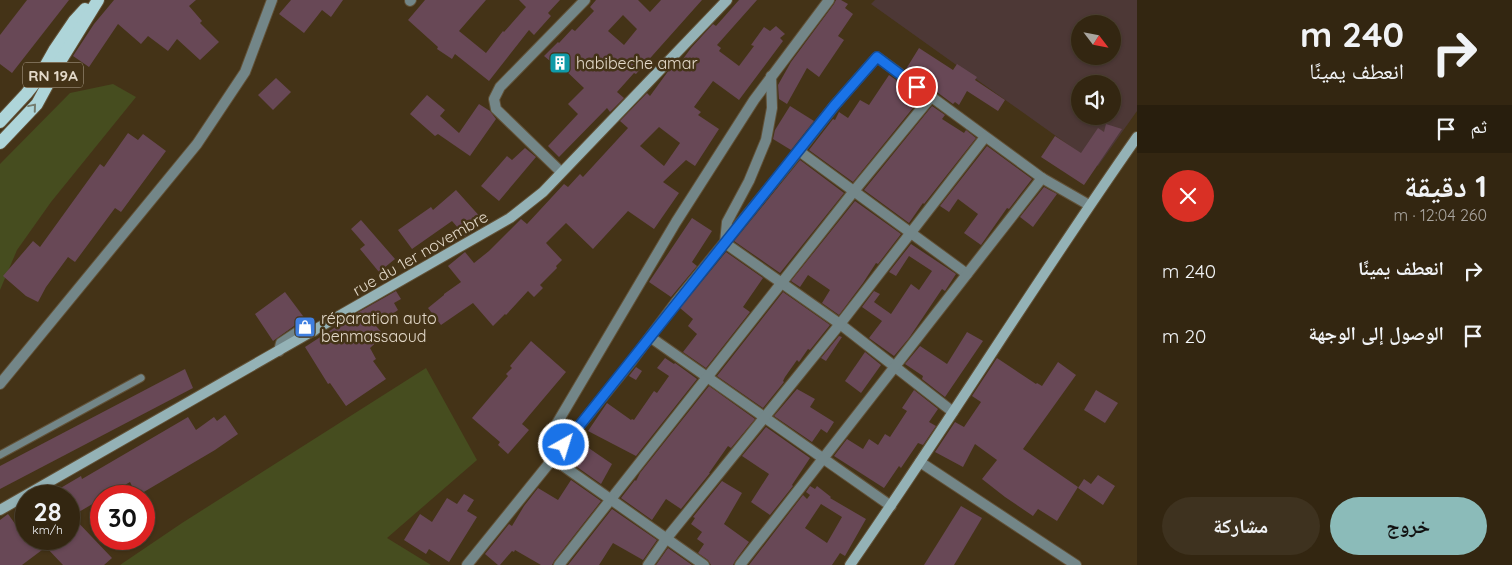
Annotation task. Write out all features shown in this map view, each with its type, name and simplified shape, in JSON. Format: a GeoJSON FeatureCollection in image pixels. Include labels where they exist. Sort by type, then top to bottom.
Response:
{"type":"FeatureCollection","features":[{"type":"Feature","properties":{"kind":"main road","name":"RN 19A"},"geometry":{"type":"LineString","coordinates":[[0,122],[38,79],[54,49],[74,21],[93,0]]}},
{"type":"Feature","properties":{"kind":"main road","name":"RN 19A"},"geometry":{"type":"LineString","coordinates":[[0,143],[37,104],[61,60],[98,0]]}},
{"type":"Feature","properties":{"kind":"main road","name":"rue du 1er novembre"},"geometry":{"type":"LineString","coordinates":[[0,510],[510,218],[543,192],[727,0]]}},
{"type":"Feature","properties":{"kind":"main road"},"geometry":{"type":"LineString","coordinates":[[850,565],[891,506],[1089,205],[1137,137]]}},
{"type":"Feature","properties":{"kind":"street"},"geometry":{"type":"LineString","coordinates":[[0,384],[198,144],[244,72],[272,0]]}},
{"type":"Feature","properties":{"kind":"street"},"geometry":{"type":"LineString","coordinates":[[562,172],[496,109],[494,99],[500,87],[585,0]]}},
{"type":"Feature","properties":{"kind":"street"},"geometry":{"type":"LineString","coordinates":[[704,565],[553,459],[548,454],[547,440],[676,222],[771,76],[829,0]]}},
{"type":"Feature","properties":{"kind":"street"},"geometry":{"type":"LineString","coordinates":[[467,565],[834,106],[877,57],[1042,178],[1089,205]]}},
{"type":"Feature","properties":{"kind":"street"},"geometry":{"type":"LineString","coordinates":[[725,243],[727,222],[750,181],[766,140],[772,108],[771,76]]}},
{"type":"Feature","properties":{"kind":"street"},"geometry":{"type":"LineString","coordinates":[[559,565],[854,191],[931,97]]}},
{"type":"Feature","properties":{"kind":"street"},"geometry":{"type":"LineString","coordinates":[[648,565],[666,539],[840,324],[986,138]]}},
{"type":"Feature","properties":{"kind":"street"},"geometry":{"type":"LineString","coordinates":[[799,151],[967,274]]}},
{"type":"Feature","properties":{"kind":"street"},"geometry":{"type":"LineString","coordinates":[[740,565],[1042,178]]}},
{"type":"Feature","properties":{"kind":"street"},"geometry":{"type":"LineString","coordinates":[[725,243],[840,324],[953,412]]}},
{"type":"Feature","properties":{"kind":"street"},"geometry":{"type":"LineString","coordinates":[[650,337],[891,506]]}},
{"type":"Feature","properties":{"kind":"street"},"geometry":{"type":"LineString","coordinates":[[920,462],[1076,565]]}},
{"type":"Feature","properties":{"kind":"lane"},"geometry":{"type":"LineString","coordinates":[[0,455],[141,378]]}},
{"type":"Feature","properties":{"kind":"shaded area"},"geometry":{"type":"Polygon","coordinates":[[[875,0],[1137,0],[1137,111],[1098,166],[871,4],[875,0]]]}},
{"type":"Feature","properties":{"kind":"green space"},"geometry":{"type":"Polygon","coordinates":[[[113,84],[136,97],[51,202],[17,250],[0,290],[0,164],[70,93],[113,84]]]}},
{"type":"Feature","properties":{"kind":"green space"},"geometry":{"type":"Polygon","coordinates":[[[426,368],[477,460],[387,538],[431,565],[120,565],[142,550],[155,550],[155,541],[426,368]]]}},
{"type":"Feature","properties":{"kind":"building"},"geometry":{"type":"Polygon","coordinates":[[[27,0],[69,0],[12,73],[0,64],[0,35],[27,0]]]}},
{"type":"Feature","properties":{"kind":"building"},"geometry":{"type":"Polygon","coordinates":[[[114,0],[196,0],[189,6],[202,21],[200,23],[219,42],[200,60],[177,39],[168,51],[148,36],[141,44],[118,24],[89,67],[73,56],[94,24],[114,0]]]}},
{"type":"Feature","properties":{"kind":"building"},"geometry":{"type":"Polygon","coordinates":[[[291,0],[343,0],[331,17],[322,10],[304,33],[279,14],[291,0]]]}},
{"type":"Feature","properties":{"kind":"building"},"geometry":{"type":"Polygon","coordinates":[[[425,0],[486,0],[459,31],[486,53],[503,31],[526,7],[519,0],[560,0],[548,13],[551,16],[534,35],[529,30],[489,81],[455,54],[452,59],[437,49],[438,47],[408,20],[425,0]]]}},
{"type":"Feature","properties":{"kind":"building"},"geometry":{"type":"Polygon","coordinates":[[[596,0],[638,0],[650,12],[661,0],[702,0],[636,74],[634,73],[617,92],[624,98],[610,112],[607,108],[559,157],[548,146],[578,114],[568,104],[584,88],[563,68],[561,70],[544,56],[572,29],[575,31],[594,11],[590,7],[596,0]],[[623,15],[608,31],[624,45],[637,29],[623,15]]]}},
{"type":"Feature","properties":{"kind":"building"},"geometry":{"type":"Polygon","coordinates":[[[739,0],[757,0],[717,45],[721,48],[719,51],[739,66],[754,46],[751,45],[764,27],[770,31],[776,26],[785,34],[780,38],[783,41],[739,100],[713,81],[694,107],[701,112],[698,115],[719,129],[695,166],[686,160],[663,182],[679,193],[654,229],[628,211],[593,249],[566,223],[546,243],[562,260],[556,266],[557,268],[540,285],[543,288],[534,297],[528,291],[493,326],[473,303],[441,325],[428,308],[461,282],[448,266],[465,252],[474,263],[521,219],[527,224],[564,184],[568,187],[580,174],[583,177],[628,128],[620,121],[647,93],[650,96],[669,70],[674,65],[677,67],[713,24],[716,26],[739,0]],[[659,127],[640,146],[664,166],[680,143],[659,127]]]}},
{"type":"Feature","properties":{"kind":"building"},"geometry":{"type":"Polygon","coordinates":[[[836,0],[841,0],[848,4],[845,8],[853,14],[838,36],[844,40],[819,77],[807,68],[787,104],[779,99],[778,85],[791,62],[836,0]]]}},
{"type":"Feature","properties":{"kind":"building"},"geometry":{"type":"Polygon","coordinates":[[[919,48],[953,70],[957,64],[977,77],[975,80],[1005,100],[998,111],[967,91],[959,105],[955,102],[953,104],[906,69],[919,48]]]}},
{"type":"Feature","properties":{"kind":"building"},"geometry":{"type":"Polygon","coordinates":[[[889,75],[921,98],[853,182],[809,150],[833,119],[835,120],[839,112],[848,118],[860,100],[869,105],[889,75]]]}},
{"type":"Feature","properties":{"kind":"building"},"geometry":{"type":"Polygon","coordinates":[[[276,78],[291,92],[273,110],[258,95],[276,78]]]}},
{"type":"Feature","properties":{"kind":"building"},"geometry":{"type":"Polygon","coordinates":[[[427,95],[445,110],[440,116],[459,133],[479,104],[490,111],[496,119],[470,156],[438,134],[435,136],[410,114],[427,95]]]}},
{"type":"Feature","properties":{"kind":"building"},"geometry":{"type":"Polygon","coordinates":[[[790,106],[814,121],[791,150],[773,139],[775,130],[790,106]]]}},
{"type":"Feature","properties":{"kind":"building"},"geometry":{"type":"Polygon","coordinates":[[[932,106],[945,115],[942,119],[964,133],[966,130],[976,138],[909,223],[864,190],[932,106]]]}},
{"type":"Feature","properties":{"kind":"building"},"geometry":{"type":"Polygon","coordinates":[[[1106,125],[1122,129],[1084,185],[1041,157],[1055,136],[1081,153],[1098,128],[1104,132],[1106,125]]]}},
{"type":"Feature","properties":{"kind":"building"},"geometry":{"type":"Polygon","coordinates":[[[128,133],[138,140],[143,134],[166,151],[121,212],[115,208],[75,262],[68,257],[46,287],[38,302],[26,296],[3,276],[33,241],[40,247],[100,164],[104,167],[128,133]]]}},
{"type":"Feature","properties":{"kind":"building"},"geometry":{"type":"Polygon","coordinates":[[[987,146],[1032,179],[1009,209],[1007,208],[981,245],[964,233],[978,214],[958,199],[949,212],[940,206],[987,146]]]}},
{"type":"Feature","properties":{"kind":"building"},"geometry":{"type":"Polygon","coordinates":[[[525,148],[536,157],[499,201],[481,186],[507,156],[512,160],[525,148]]]}},
{"type":"Feature","properties":{"kind":"building"},"geometry":{"type":"Polygon","coordinates":[[[800,160],[844,193],[780,273],[734,241],[800,160]]]}},
{"type":"Feature","properties":{"kind":"building"},"geometry":{"type":"Polygon","coordinates":[[[1044,187],[1057,194],[1033,227],[1020,217],[1044,187]]]}},
{"type":"Feature","properties":{"kind":"building"},"geometry":{"type":"Polygon","coordinates":[[[456,190],[483,220],[465,236],[452,221],[412,249],[398,230],[431,207],[433,210],[456,190]]]}},
{"type":"Feature","properties":{"kind":"building"},"geometry":{"type":"Polygon","coordinates":[[[855,201],[901,234],[878,264],[876,263],[839,315],[822,303],[830,290],[808,275],[800,287],[791,281],[855,201]]]}},
{"type":"Feature","properties":{"kind":"building"},"geometry":{"type":"Polygon","coordinates":[[[692,218],[712,231],[692,262],[697,266],[671,297],[649,282],[692,218]]]}},
{"type":"Feature","properties":{"kind":"building"},"geometry":{"type":"Polygon","coordinates":[[[361,220],[395,259],[379,272],[360,249],[365,245],[351,229],[361,220]]]}},
{"type":"Feature","properties":{"kind":"building"},"geometry":{"type":"Polygon","coordinates":[[[911,244],[956,274],[945,291],[942,289],[909,338],[894,356],[869,338],[882,321],[862,307],[874,291],[880,294],[874,302],[891,314],[911,284],[919,290],[932,271],[909,256],[896,276],[889,272],[911,244]]]}},
{"type":"Feature","properties":{"kind":"building"},"geometry":{"type":"Polygon","coordinates":[[[726,252],[763,278],[743,307],[750,312],[706,368],[683,352],[697,334],[688,326],[693,319],[680,308],[726,252]]]}},
{"type":"Feature","properties":{"kind":"building"},"geometry":{"type":"Polygon","coordinates":[[[396,291],[401,299],[394,303],[398,310],[376,326],[384,335],[370,348],[376,359],[373,361],[386,379],[346,406],[330,383],[328,384],[305,347],[357,313],[396,291]]]}},
{"type":"Feature","properties":{"kind":"building"},"geometry":{"type":"Polygon","coordinates":[[[285,292],[306,320],[301,321],[273,341],[255,314],[285,292]]]}},
{"type":"Feature","properties":{"kind":"building"},"geometry":{"type":"Polygon","coordinates":[[[783,292],[830,325],[799,362],[797,360],[785,377],[784,382],[763,408],[717,376],[783,292]]]}},
{"type":"Feature","properties":{"kind":"building"},"geometry":{"type":"Polygon","coordinates":[[[967,332],[983,341],[945,397],[922,379],[923,376],[905,364],[920,346],[947,364],[967,332]]]}},
{"type":"Feature","properties":{"kind":"building"},"geometry":{"type":"Polygon","coordinates":[[[839,336],[842,337],[826,361],[821,358],[839,336]]]}},
{"type":"Feature","properties":{"kind":"building"},"geometry":{"type":"Polygon","coordinates":[[[531,341],[566,372],[522,424],[529,430],[508,454],[498,445],[500,442],[472,418],[508,376],[506,374],[512,368],[510,366],[531,341]]]}},
{"type":"Feature","properties":{"kind":"building"},"geometry":{"type":"Polygon","coordinates":[[[865,352],[881,365],[861,393],[845,381],[865,352]]]}},
{"type":"Feature","properties":{"kind":"building"},"geometry":{"type":"Polygon","coordinates":[[[665,358],[697,379],[636,456],[588,431],[607,403],[631,420],[634,420],[654,391],[657,393],[669,376],[657,368],[665,358]]]}},
{"type":"Feature","properties":{"kind":"building"},"geometry":{"type":"Polygon","coordinates":[[[997,358],[1042,386],[1058,362],[1076,375],[1023,449],[1078,487],[1057,521],[1038,509],[1033,516],[982,479],[997,460],[975,444],[963,467],[935,452],[955,422],[964,427],[981,402],[972,396],[997,358]]]}},
{"type":"Feature","properties":{"kind":"building"},"geometry":{"type":"Polygon","coordinates":[[[636,367],[642,371],[636,380],[629,376],[636,367]]]}},
{"type":"Feature","properties":{"kind":"building"},"geometry":{"type":"Polygon","coordinates":[[[185,369],[193,388],[0,489],[0,466],[185,369]]]}},
{"type":"Feature","properties":{"kind":"building"},"geometry":{"type":"Polygon","coordinates":[[[709,386],[755,419],[731,448],[728,446],[710,473],[681,509],[666,499],[652,520],[621,498],[709,386]]]}},
{"type":"Feature","properties":{"kind":"building"},"geometry":{"type":"Polygon","coordinates":[[[797,389],[815,399],[810,407],[834,422],[827,433],[821,429],[812,442],[774,416],[797,389]]]}},
{"type":"Feature","properties":{"kind":"building"},"geometry":{"type":"Polygon","coordinates":[[[914,390],[938,409],[929,422],[936,426],[923,445],[918,443],[901,468],[899,466],[884,488],[834,456],[847,439],[863,449],[869,439],[878,445],[885,434],[890,437],[907,411],[902,408],[914,390]]]}},
{"type":"Feature","properties":{"kind":"building"},"geometry":{"type":"Polygon","coordinates":[[[1096,390],[1118,403],[1105,423],[1084,410],[1096,390]]]}},
{"type":"Feature","properties":{"kind":"building"},"geometry":{"type":"Polygon","coordinates":[[[225,415],[238,434],[155,485],[132,485],[130,482],[125,485],[90,485],[90,505],[80,511],[80,485],[66,485],[81,476],[82,479],[188,417],[196,430],[214,417],[217,421],[225,415]]]}},
{"type":"Feature","properties":{"kind":"building"},"geometry":{"type":"Polygon","coordinates":[[[766,427],[810,458],[793,486],[770,515],[751,502],[769,474],[742,456],[766,427]]]}},
{"type":"Feature","properties":{"kind":"building"},"geometry":{"type":"Polygon","coordinates":[[[577,440],[612,464],[601,484],[563,457],[577,440]]]}},
{"type":"Feature","properties":{"kind":"building"},"geometry":{"type":"Polygon","coordinates":[[[1098,475],[1115,486],[1103,505],[1078,488],[1084,479],[1091,484],[1098,475]]]}},
{"type":"Feature","properties":{"kind":"building"},"geometry":{"type":"Polygon","coordinates":[[[571,480],[601,501],[552,565],[541,565],[515,550],[500,565],[485,554],[509,524],[512,526],[538,488],[558,500],[571,480]]]}},
{"type":"Feature","properties":{"kind":"building"},"geometry":{"type":"Polygon","coordinates":[[[722,481],[742,493],[724,524],[749,542],[733,565],[711,565],[708,560],[698,553],[704,544],[697,539],[702,532],[691,524],[695,518],[693,517],[722,481]]]}},
{"type":"Feature","properties":{"kind":"building"},"geometry":{"type":"Polygon","coordinates":[[[810,486],[815,489],[817,486],[830,498],[866,519],[845,556],[840,553],[832,565],[749,565],[803,495],[807,499],[810,495],[806,492],[810,486]],[[821,504],[805,528],[827,543],[842,517],[821,504]]]}},
{"type":"Feature","properties":{"kind":"building"},"geometry":{"type":"Polygon","coordinates":[[[464,494],[474,500],[467,511],[477,517],[449,562],[429,549],[426,554],[404,540],[420,514],[432,522],[447,498],[457,504],[464,494]]]}},
{"type":"Feature","properties":{"kind":"building"},"geometry":{"type":"Polygon","coordinates":[[[961,506],[982,518],[954,565],[924,565],[961,506]]]}},
{"type":"Feature","properties":{"kind":"building"},"geometry":{"type":"Polygon","coordinates":[[[612,509],[657,540],[643,560],[613,543],[599,565],[568,565],[612,509]]]}},
{"type":"Feature","properties":{"kind":"building"},"geometry":{"type":"Polygon","coordinates":[[[8,514],[15,524],[15,550],[42,550],[22,565],[0,565],[0,520],[8,514]]]}},
{"type":"Feature","properties":{"kind":"building"},"geometry":{"type":"Polygon","coordinates":[[[80,524],[90,535],[90,550],[104,550],[112,558],[104,565],[63,565],[49,550],[80,550],[80,524]]]}},
{"type":"Feature","properties":{"kind":"building"},"geometry":{"type":"Polygon","coordinates":[[[668,548],[692,565],[656,565],[668,548]]]}},
{"type":"Feature","properties":{"kind":"place","name":"habibeche amar"},"geometry":{"type":"Point","coordinates":[560,63]}},
{"type":"Feature","properties":{"kind":"place","name":"réparation auto benmassaoud"},"geometry":{"type":"Point","coordinates":[305,327]}},
{"type":"Feature","properties":{"kind":"route"},"geometry":{"type":"LineString","coordinates":[[564,445],[834,106],[877,57],[917,87]]}}]}
